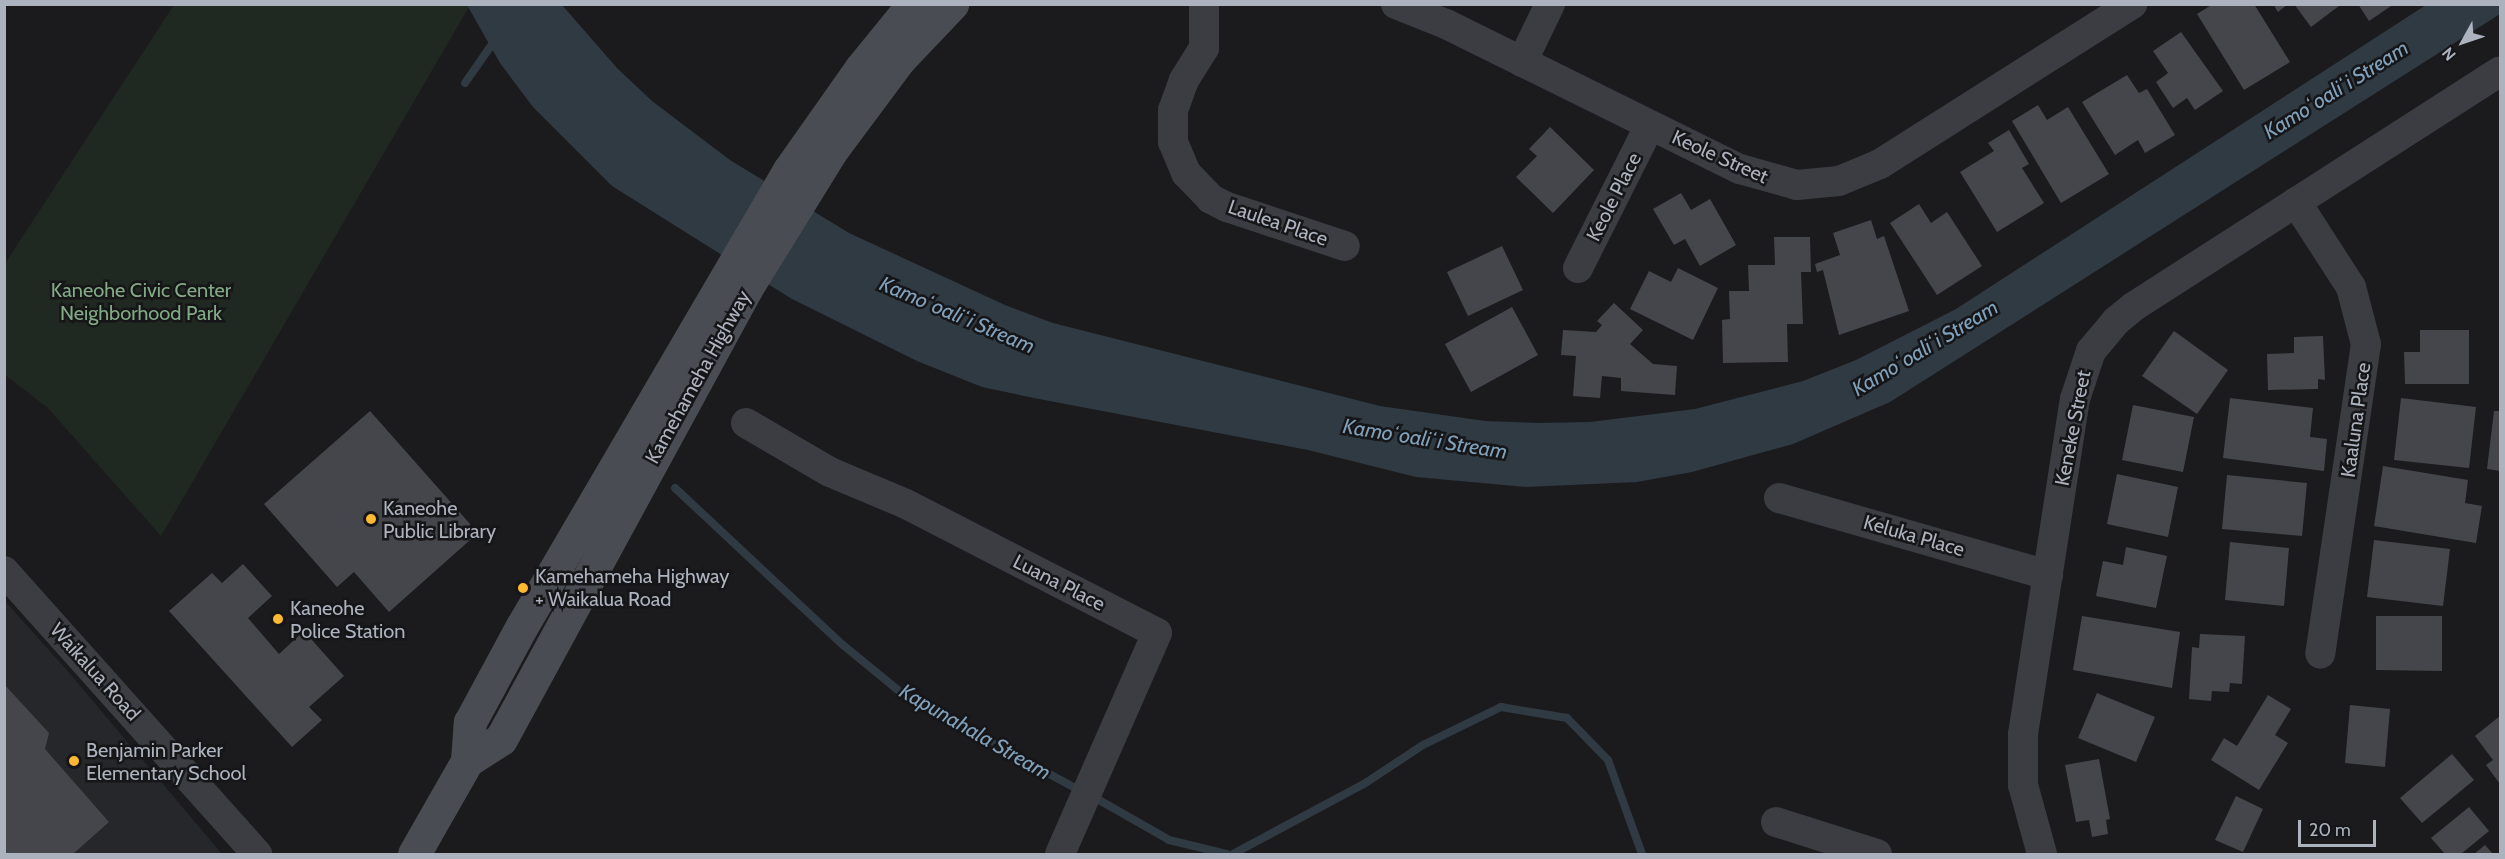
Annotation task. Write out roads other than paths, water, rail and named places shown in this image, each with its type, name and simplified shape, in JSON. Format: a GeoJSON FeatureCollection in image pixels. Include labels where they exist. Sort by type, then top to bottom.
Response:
{"type":"FeatureCollection","features":[{"type":"Feature","properties":{"kind":"main road","name":"Kamehameha Highway"},"geometry":{"type":"LineString","coordinates":[[414,855],[467,761],[470,722],[517,636],[736,285],[861,69],[913,4]]}},
{"type":"Feature","properties":{"kind":"main road","name":"Kamehameha Highway"},"geometry":{"type":"LineString","coordinates":[[797,180],[877,86],[952,4]]}},
{"type":"Feature","properties":{"kind":"street","name":"Laulea Place"},"geometry":{"type":"LineString","coordinates":[[1204,4],[1204,48],[1177,94],[1173,118],[1173,142],[1186,173],[1211,199],[1227,207],[1345,246]]}},
{"type":"Feature","properties":{"kind":"street","name":"Keole Street"},"geometry":{"type":"LineString","coordinates":[[1396,4],[1522,62],[1758,177],[1797,184],[1839,181],[1880,164],[2132,4]]}},
{"type":"Feature","properties":{"kind":"street"},"geometry":{"type":"LineString","coordinates":[[1522,62],[1550,4]]}},
{"type":"Feature","properties":{"kind":"street","name":"Keneke Street"},"geometry":{"type":"LineString","coordinates":[[2040,854],[2027,810],[2021,759],[2078,383],[2100,337],[2133,307],[2500,71]]}},
{"type":"Feature","properties":{"kind":"street","name":"Keole Place"},"geometry":{"type":"LineString","coordinates":[[1578,268],[1650,125]]}},
{"type":"Feature","properties":{"kind":"street","name":"Kaaluna Place"},"geometry":{"type":"LineString","coordinates":[[2296,202],[2351,286],[2366,344],[2320,654]]}},
{"type":"Feature","properties":{"kind":"street","name":"Luana Place"},"geometry":{"type":"LineString","coordinates":[[746,423],[830,472],[906,504],[1157,633],[1096,779],[1060,855]]}},
{"type":"Feature","properties":{"kind":"street","name":"Keluka Place"},"geometry":{"type":"LineString","coordinates":[[1779,498],[2048,575]]}},
{"type":"Feature","properties":{"kind":"street","name":"Waikalua Road"},"geometry":{"type":"LineString","coordinates":[[4,571],[257,855]]}},
{"type":"Feature","properties":{"kind":"street"},"geometry":{"type":"LineString","coordinates":[[1776,822],[1876,855]]}},
{"type":"Feature","properties":{"kind":"water","name":"Kamoʻoaliʻi Stream"},"geometry":{"type":"Polygon","coordinates":[[[467,5],[562,5],[617,68],[652,101],[730,160],[849,233],[1005,305],[1053,323],[1380,406],[1485,421],[1538,423],[1590,422],[1695,409],[1803,381],[1856,360],[1956,309],[2426,5],[2500,5],[2500,14],[1890,402],[1793,444],[1692,472],[1637,482],[1526,487],[1416,477],[1308,450],[1034,398],[982,387],[917,361],[792,299],[612,186],[533,107],[500,63],[467,5]]]}},
{"type":"Feature","properties":{"kind":"waterway","name":"Kapunahala Stream"},"geometry":{"type":"LineString","coordinates":[[465,83],[495,40]]}},
{"type":"Feature","properties":{"kind":"waterway","name":"Kapunahala Stream"},"geometry":{"type":"LineString","coordinates":[[675,488],[843,645],[904,695],[1081,791]]}},
{"type":"Feature","properties":{"kind":"waterway","name":"Kapunahala Stream"},"geometry":{"type":"LineString","coordinates":[[1233,854],[1367,782],[1423,745],[1501,707],[1567,718],[1608,760],[1642,854]]}},
{"type":"Feature","properties":{"kind":"waterway","name":"Kapunahala Stream"},"geometry":{"type":"LineString","coordinates":[[1092,796],[1169,840],[1227,854]]}},
{"type":"Feature","properties":{"kind":"place","name":"Kaneohe Public Library"},"geometry":{"type":"Point","coordinates":[371,519]}},
{"type":"Feature","properties":{"kind":"place","name":"Kamehameha Highway + Waikalua Road"},"geometry":{"type":"Point","coordinates":[523,588]}},
{"type":"Feature","properties":{"kind":"place","name":"Kaneohe Police Station"},"geometry":{"type":"Point","coordinates":[278,619]}},
{"type":"Feature","properties":{"kind":"place","name":"Benjamin Parker Elementary School"},"geometry":{"type":"Point","coordinates":[74,761]}},
{"type":"Feature","properties":{"kind":"park label","name":"Kaneohe Civic Center Neighborhood Park"},"geometry":{"type":"Point","coordinates":[141,302]}}]}
